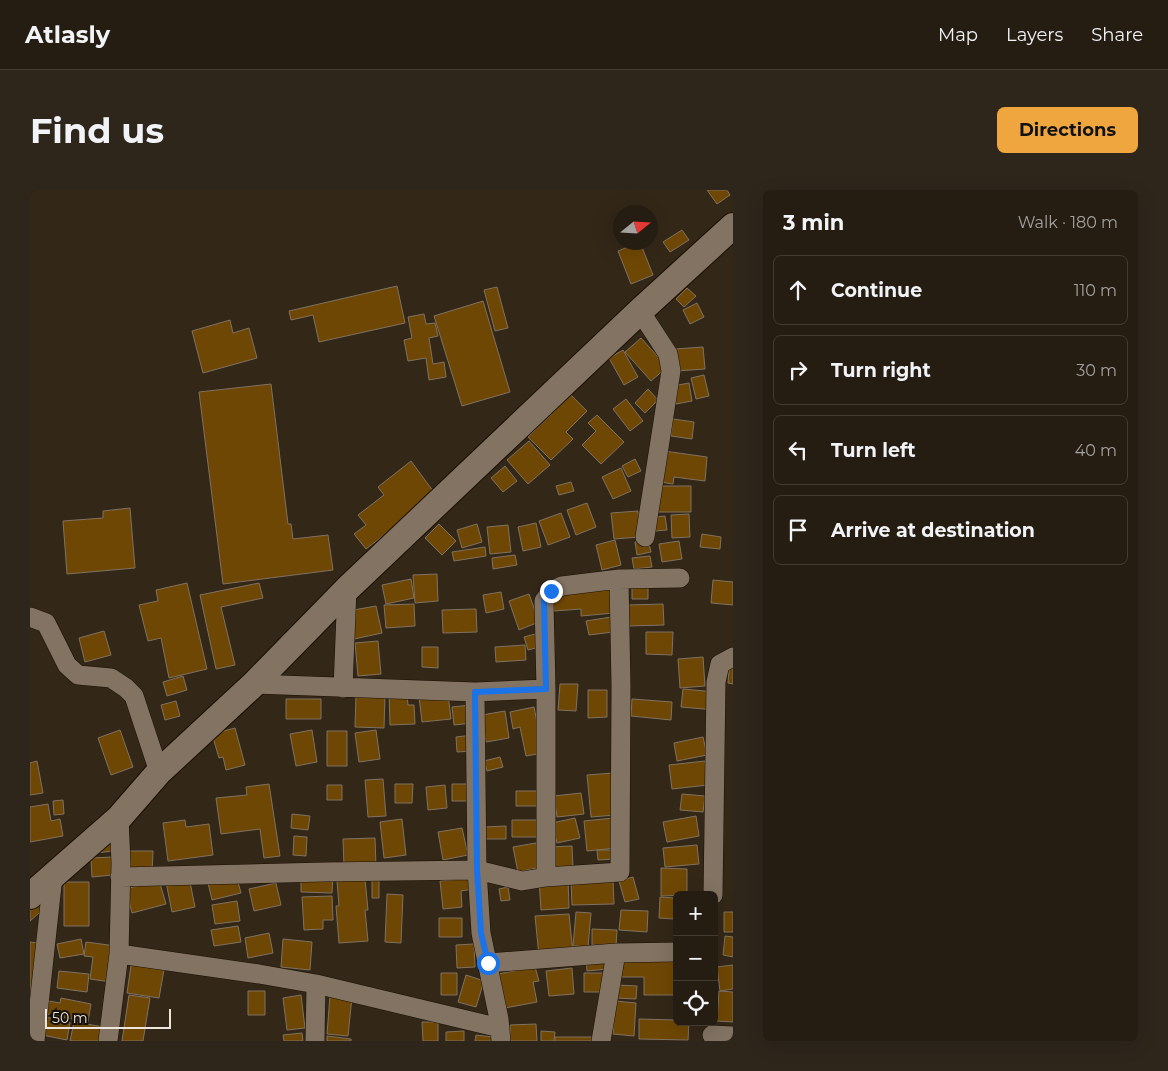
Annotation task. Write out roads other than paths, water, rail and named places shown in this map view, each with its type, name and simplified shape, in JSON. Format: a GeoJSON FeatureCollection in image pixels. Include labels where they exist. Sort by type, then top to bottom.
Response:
{"type":"FeatureCollection","features":[{"type":"Feature","properties":{"kind":"main road"},"geometry":{"type":"LineString","coordinates":[[30,896],[119,818],[159,772],[254,684],[347,589],[640,311],[733,226]]}},
{"type":"Feature","properties":{"kind":"street"},"geometry":{"type":"LineString","coordinates":[[640,311],[668,354],[671,371],[645,537]]}},
{"type":"Feature","properties":{"kind":"street"},"geometry":{"type":"LineString","coordinates":[[120,877],[477,870],[522,881],[546,877],[620,872],[622,686],[618,578]]}},
{"type":"Feature","properties":{"kind":"street"},"geometry":{"type":"LineString","coordinates":[[546,877],[544,601],[551,591],[562,586],[618,578],[680,578]]}},
{"type":"Feature","properties":{"kind":"street"},"geometry":{"type":"LineString","coordinates":[[343,688],[347,589]]}},
{"type":"Feature","properties":{"kind":"street"},"geometry":{"type":"LineString","coordinates":[[30,617],[46,623],[68,665],[78,675],[111,678],[134,696],[159,772]]}},
{"type":"Feature","properties":{"kind":"street"},"geometry":{"type":"LineString","coordinates":[[713,891],[716,682],[720,664],[733,657]]}},
{"type":"Feature","properties":{"kind":"street"},"geometry":{"type":"LineString","coordinates":[[254,684],[475,692],[546,689]]}},
{"type":"Feature","properties":{"kind":"street"},"geometry":{"type":"LineString","coordinates":[[119,954],[316,984],[501,1035],[481,933],[477,870],[475,692]]}},
{"type":"Feature","properties":{"kind":"street"},"geometry":{"type":"LineString","coordinates":[[108,1041],[119,954],[119,818]]}},
{"type":"Feature","properties":{"kind":"street"},"geometry":{"type":"LineString","coordinates":[[35,1041],[53,876]]}},
{"type":"Feature","properties":{"kind":"street"},"geometry":{"type":"LineString","coordinates":[[488,963],[616,953],[673,952]]}},
{"type":"Feature","properties":{"kind":"street"},"geometry":{"type":"LineString","coordinates":[[601,1041],[616,953]]}},
{"type":"Feature","properties":{"kind":"street"},"geometry":{"type":"LineString","coordinates":[[315,1041],[316,984]]}},
{"type":"Feature","properties":{"kind":"street"},"geometry":{"type":"LineString","coordinates":[[712,1033],[733,1036]]}}]}
